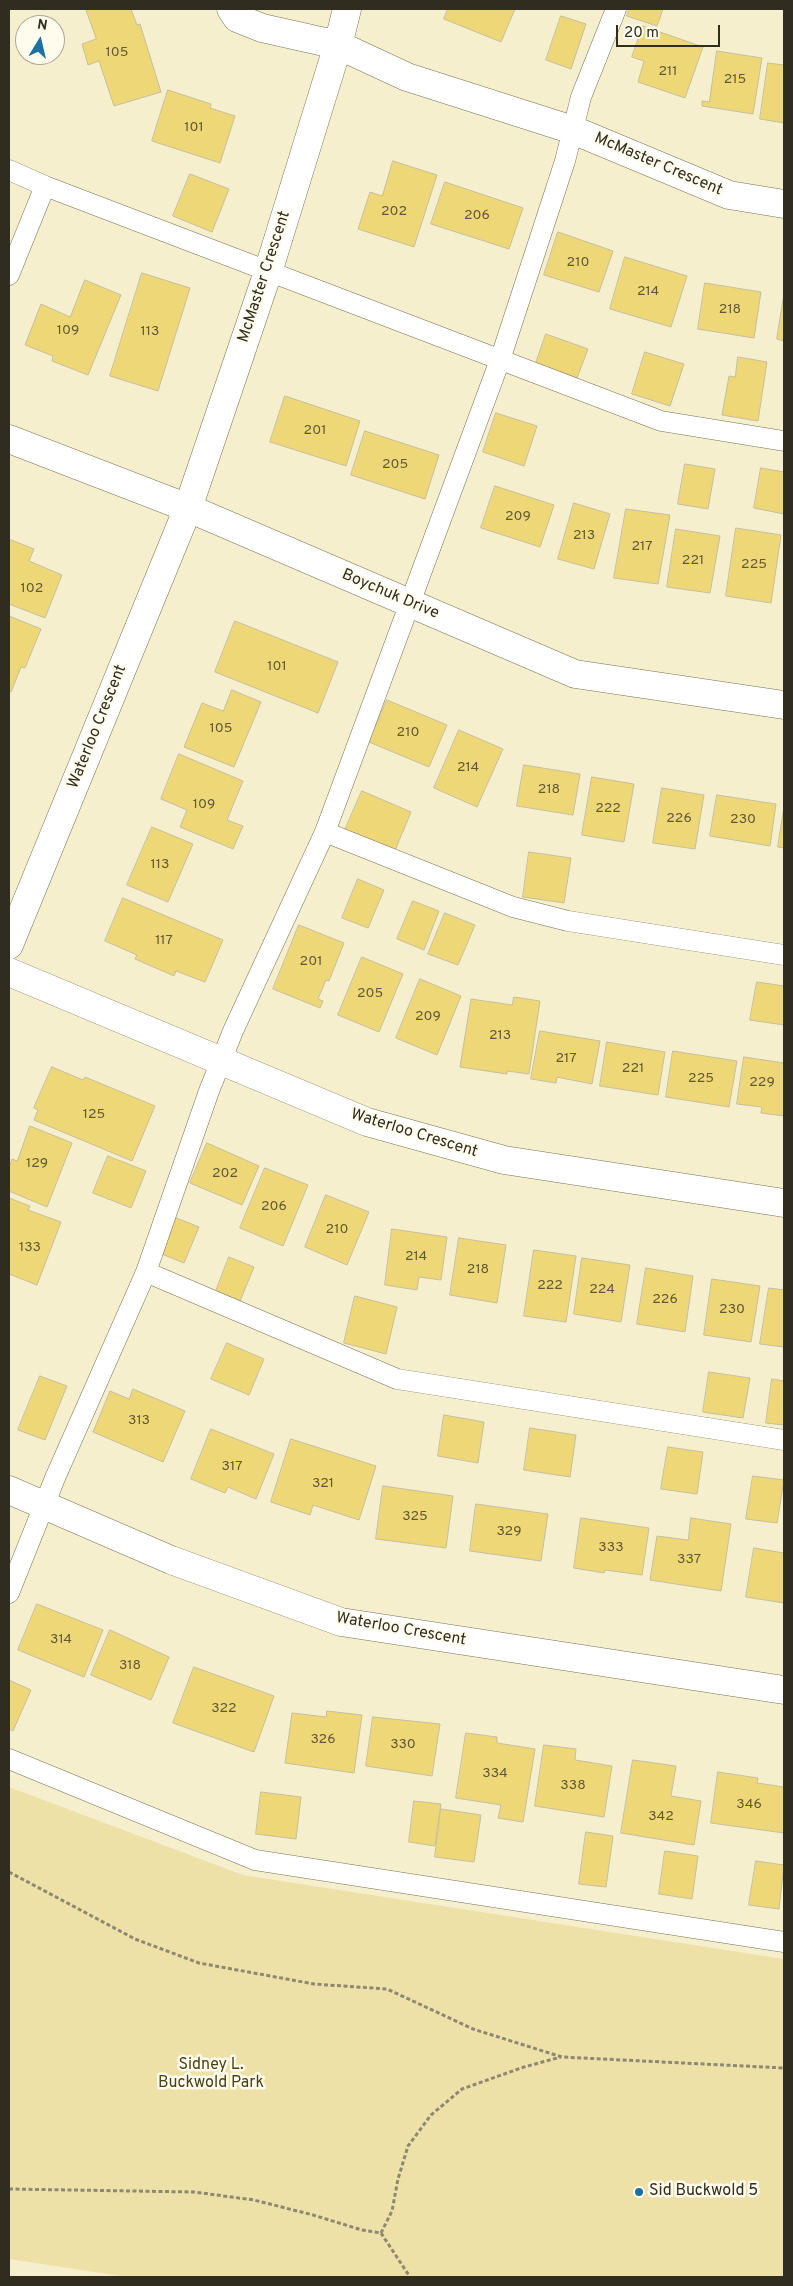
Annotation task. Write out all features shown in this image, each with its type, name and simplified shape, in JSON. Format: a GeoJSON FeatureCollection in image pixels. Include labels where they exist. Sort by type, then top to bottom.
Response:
{"type":"FeatureCollection","features":[{"type":"Feature","properties":{"kind":"street","name":"McMaster Crescent"},"geometry":{"type":"LineString","coordinates":[[231,9],[237,18],[262,28],[338,44],[407,77],[573,130],[729,195],[784,204]]}},
{"type":"Feature","properties":{"kind":"street","name":"McMaster Crescent"},"geometry":{"type":"LineString","coordinates":[[188,508],[268,272],[348,9]]}},
{"type":"Feature","properties":{"kind":"street","name":"Boychuk Drive"},"geometry":{"type":"LineString","coordinates":[[9,439],[188,508],[575,674],[784,705]]}},
{"type":"Feature","properties":{"kind":"street","name":"Waterloo Crescent"},"geometry":{"type":"LineString","coordinates":[[9,945],[188,508]]}},
{"type":"Feature","properties":{"kind":"street","name":"Waterloo Crescent"},"geometry":{"type":"LineString","coordinates":[[9,972],[367,1122],[504,1160],[784,1203]]}},
{"type":"Feature","properties":{"kind":"street","name":"Waterloo Crescent"},"geometry":{"type":"LineString","coordinates":[[9,1490],[171,1560],[341,1622],[784,1690]]}},
{"type":"Feature","properties":{"kind":"lane"},"geometry":{"type":"LineString","coordinates":[[9,1593],[44,1504],[146,1272],[221,1060],[325,832],[500,360],[565,162],[581,97],[616,9]]}},
{"type":"Feature","properties":{"kind":"lane"},"geometry":{"type":"LineString","coordinates":[[9,170],[45,186],[268,272],[660,421],[784,441]]}},
{"type":"Feature","properties":{"kind":"lane"},"geometry":{"type":"LineString","coordinates":[[9,275],[45,186]]}},
{"type":"Feature","properties":{"kind":"lane"},"geometry":{"type":"LineString","coordinates":[[325,832],[514,907],[540,914],[568,921],[784,955]]}},
{"type":"Feature","properties":{"kind":"lane"},"geometry":{"type":"LineString","coordinates":[[146,1272],[397,1379],[784,1440]]}},
{"type":"Feature","properties":{"kind":"lane"},"geometry":{"type":"LineString","coordinates":[[9,1759],[255,1860],[784,1942]]}},
{"type":"Feature","properties":{"kind":"path"},"geometry":{"type":"LineString","coordinates":[[9,1872],[135,1939],[200,1963],[314,1984],[387,1989],[473,2029],[562,2057],[784,2068]]}},
{"type":"Feature","properties":{"kind":"path"},"geometry":{"type":"LineString","coordinates":[[381,2233],[392,2211],[398,2179],[408,2146],[431,2115],[462,2089],[524,2067],[562,2057]]}},
{"type":"Feature","properties":{"kind":"path"},"geometry":{"type":"LineString","coordinates":[[9,2189],[194,2192],[254,2200],[362,2230],[381,2233],[410,2277]]}},
{"type":"Feature","properties":{"kind":"green space","name":"Sidney L. Buckwold Park"},"geometry":{"type":"Polygon","coordinates":[[[9,1787],[243,1875],[784,1959],[784,2277],[127,2277],[9,2259],[9,1787]]]}},
{"type":"Feature","properties":{"kind":"building"},"geometry":{"type":"Polygon","coordinates":[[[86,9],[131,9],[137,25],[140,24],[161,92],[114,106],[99,61],[88,65],[82,44],[96,39],[86,9]]]}},
{"type":"Feature","properties":{"kind":"building"},"geometry":{"type":"Polygon","coordinates":[[[448,9],[515,9],[501,42],[444,19],[448,9]]]}},
{"type":"Feature","properties":{"kind":"building"},"geometry":{"type":"Polygon","coordinates":[[[629,9],[663,9],[657,26],[627,16],[629,9]]]}},
{"type":"Feature","properties":{"kind":"building"},"geometry":{"type":"Polygon","coordinates":[[[561,16],[586,24],[571,69],[546,60],[561,16]]]}},
{"type":"Feature","properties":{"kind":"building"},"geometry":{"type":"Polygon","coordinates":[[[643,26],[703,47],[685,98],[638,82],[644,61],[632,57],[643,26]]]}},
{"type":"Feature","properties":{"kind":"building"},"geometry":{"type":"Polygon","coordinates":[[[717,51],[762,58],[753,114],[702,106],[702,101],[709,102],[717,51]]]}},
{"type":"Feature","properties":{"kind":"building"},"geometry":{"type":"Polygon","coordinates":[[[768,63],[784,65],[784,123],[760,119],[768,63]]]}},
{"type":"Feature","properties":{"kind":"building"},"geometry":{"type":"Polygon","coordinates":[[[168,90],[211,104],[210,108],[235,116],[220,163],[152,141],[168,90]]]}},
{"type":"Feature","properties":{"kind":"building"},"geometry":{"type":"Polygon","coordinates":[[[393,161],[437,175],[414,247],[358,229],[370,192],[382,196],[393,161]]]}},
{"type":"Feature","properties":{"kind":"building"},"geometry":{"type":"Polygon","coordinates":[[[190,174],[229,189],[212,232],[173,216],[190,174]]]}},
{"type":"Feature","properties":{"kind":"building"},"geometry":{"type":"Polygon","coordinates":[[[445,182],[523,208],[509,249],[431,224],[445,182]]]}},
{"type":"Feature","properties":{"kind":"building"},"geometry":{"type":"Polygon","coordinates":[[[558,232],[613,251],[599,292],[544,275],[558,232]]]}},
{"type":"Feature","properties":{"kind":"building"},"geometry":{"type":"Polygon","coordinates":[[[625,257],[687,276],[671,327],[610,309],[625,257]]]}},
{"type":"Feature","properties":{"kind":"building"},"geometry":{"type":"Polygon","coordinates":[[[142,273],[190,288],[158,391],[110,376],[142,273]]]}},
{"type":"Feature","properties":{"kind":"building"},"geometry":{"type":"Polygon","coordinates":[[[85,280],[121,295],[88,375],[52,361],[53,356],[25,345],[41,304],[70,317],[85,280]]]}},
{"type":"Feature","properties":{"kind":"building"},"geometry":{"type":"Polygon","coordinates":[[[705,283],[761,292],[754,338],[698,329],[705,283]]]}},
{"type":"Feature","properties":{"kind":"building"},"geometry":{"type":"Polygon","coordinates":[[[784,294],[784,341],[777,339],[784,294]]]}},
{"type":"Feature","properties":{"kind":"building"},"geometry":{"type":"Polygon","coordinates":[[[546,334],[588,349],[577,378],[536,363],[546,334]]]}},
{"type":"Feature","properties":{"kind":"building"},"geometry":{"type":"Polygon","coordinates":[[[645,352],[684,364],[670,406],[632,394],[645,352]]]}},
{"type":"Feature","properties":{"kind":"building"},"geometry":{"type":"Polygon","coordinates":[[[738,357],[767,362],[758,421],[722,415],[729,376],[735,377],[738,357]]]}},
{"type":"Feature","properties":{"kind":"building"},"geometry":{"type":"Polygon","coordinates":[[[285,396],[360,421],[346,466],[270,442],[285,396]]]}},
{"type":"Feature","properties":{"kind":"building"},"geometry":{"type":"Polygon","coordinates":[[[496,413],[537,426],[524,466],[483,452],[496,413]]]}},
{"type":"Feature","properties":{"kind":"building"},"geometry":{"type":"Polygon","coordinates":[[[365,431],[439,455],[425,499],[351,475],[365,431]]]}},
{"type":"Feature","properties":{"kind":"building"},"geometry":{"type":"Polygon","coordinates":[[[685,464],[715,469],[708,509],[678,504],[685,464]]]}},
{"type":"Feature","properties":{"kind":"building"},"geometry":{"type":"Polygon","coordinates":[[[761,468],[784,472],[784,514],[754,508],[761,468]]]}},
{"type":"Feature","properties":{"kind":"building"},"geometry":{"type":"Polygon","coordinates":[[[495,486],[554,505],[540,547],[481,528],[495,486]]]}},
{"type":"Feature","properties":{"kind":"building"},"geometry":{"type":"Polygon","coordinates":[[[574,503],[610,514],[594,569],[558,559],[574,503]]]}},
{"type":"Feature","properties":{"kind":"building"},"geometry":{"type":"Polygon","coordinates":[[[626,509],[670,515],[658,584],[614,578],[626,509]]]}},
{"type":"Feature","properties":{"kind":"building"},"geometry":{"type":"Polygon","coordinates":[[[736,528],[781,535],[771,603],[726,596],[736,528]]]}},
{"type":"Feature","properties":{"kind":"building"},"geometry":{"type":"Polygon","coordinates":[[[676,529],[720,536],[710,593],[667,587],[676,529]]]}},
{"type":"Feature","properties":{"kind":"building"},"geometry":{"type":"Polygon","coordinates":[[[9,539],[34,549],[29,561],[62,575],[45,618],[9,604],[9,539]]]}},
{"type":"Feature","properties":{"kind":"building"},"geometry":{"type":"Polygon","coordinates":[[[9,616],[41,629],[25,668],[21,667],[11,692],[9,691],[9,616]]]}},
{"type":"Feature","properties":{"kind":"building"},"geometry":{"type":"Polygon","coordinates":[[[235,621],[338,662],[318,713],[215,672],[235,621]]]}},
{"type":"Feature","properties":{"kind":"building"},"geometry":{"type":"Polygon","coordinates":[[[232,690],[261,702],[234,767],[184,747],[202,703],[223,711],[232,690]]]}},
{"type":"Feature","properties":{"kind":"building"},"geometry":{"type":"Polygon","coordinates":[[[387,700],[447,725],[429,767],[369,742],[387,700]]]}},
{"type":"Feature","properties":{"kind":"building"},"geometry":{"type":"Polygon","coordinates":[[[459,730],[503,749],[477,807],[434,788],[459,730]]]}},
{"type":"Feature","properties":{"kind":"building"},"geometry":{"type":"Polygon","coordinates":[[[179,754],[243,781],[227,820],[243,826],[233,849],[180,827],[187,810],[161,799],[179,754]]]}},
{"type":"Feature","properties":{"kind":"building"},"geometry":{"type":"Polygon","coordinates":[[[524,765],[580,774],[573,815],[517,806],[524,765]]]}},
{"type":"Feature","properties":{"kind":"building"},"geometry":{"type":"Polygon","coordinates":[[[592,777],[634,784],[624,842],[582,835],[592,777]]]}},
{"type":"Feature","properties":{"kind":"building"},"geometry":{"type":"Polygon","coordinates":[[[662,788],[704,795],[695,849],[653,843],[662,788]]]}},
{"type":"Feature","properties":{"kind":"building"},"geometry":{"type":"Polygon","coordinates":[[[362,791],[411,812],[394,853],[344,832],[362,791]]]}},
{"type":"Feature","properties":{"kind":"building"},"geometry":{"type":"Polygon","coordinates":[[[717,795],[776,804],[770,846],[710,836],[717,795]]]}},
{"type":"Feature","properties":{"kind":"building"},"geometry":{"type":"Polygon","coordinates":[[[784,807],[784,848],[778,847],[784,807]]]}},
{"type":"Feature","properties":{"kind":"building"},"geometry":{"type":"Polygon","coordinates":[[[152,827],[193,844],[168,902],[127,885],[152,827]]]}},
{"type":"Feature","properties":{"kind":"building"},"geometry":{"type":"Polygon","coordinates":[[[529,852],[571,858],[564,903],[523,897],[529,852]]]}},
{"type":"Feature","properties":{"kind":"building"},"geometry":{"type":"Polygon","coordinates":[[[358,879],[384,890],[368,928],[342,918],[358,879]]]}},
{"type":"Feature","properties":{"kind":"building"},"geometry":{"type":"Polygon","coordinates":[[[123,898],[223,940],[205,982],[176,971],[174,976],[135,959],[137,955],[105,941],[123,898]]]}},
{"type":"Feature","properties":{"kind":"building"},"geometry":{"type":"Polygon","coordinates":[[[413,901],[439,911],[424,950],[397,939],[413,901]]]}},
{"type":"Feature","properties":{"kind":"building"},"geometry":{"type":"Polygon","coordinates":[[[445,913],[475,925],[458,965],[428,954],[445,913]]]}},
{"type":"Feature","properties":{"kind":"building"},"geometry":{"type":"Polygon","coordinates":[[[299,925],[344,943],[329,981],[326,980],[318,999],[323,1001],[320,1008],[273,989],[299,925]]]}},
{"type":"Feature","properties":{"kind":"building"},"geometry":{"type":"Polygon","coordinates":[[[362,957],[403,974],[379,1032],[338,1015],[362,957]]]}},
{"type":"Feature","properties":{"kind":"building"},"geometry":{"type":"Polygon","coordinates":[[[420,979],[461,996],[437,1055],[396,1038],[420,979]]]}},
{"type":"Feature","properties":{"kind":"building"},"geometry":{"type":"Polygon","coordinates":[[[757,982],[784,986],[784,1025],[750,1020],[757,982]]]}},
{"type":"Feature","properties":{"kind":"building"},"geometry":{"type":"Polygon","coordinates":[[[514,997],[540,1001],[529,1074],[507,1071],[507,1074],[460,1067],[471,999],[512,1005],[514,997]]]}},
{"type":"Feature","properties":{"kind":"building"},"geometry":{"type":"Polygon","coordinates":[[[540,1031],[600,1041],[592,1084],[557,1077],[556,1083],[531,1079],[540,1031]]]}},
{"type":"Feature","properties":{"kind":"building"},"geometry":{"type":"Polygon","coordinates":[[[607,1042],[665,1052],[658,1095],[600,1086],[607,1042]]]}},
{"type":"Feature","properties":{"kind":"building"},"geometry":{"type":"Polygon","coordinates":[[[673,1051],[737,1061],[729,1107],[666,1097],[673,1051]]]}},
{"type":"Feature","properties":{"kind":"building"},"geometry":{"type":"Polygon","coordinates":[[[744,1057],[784,1063],[784,1116],[761,1113],[762,1107],[737,1104],[744,1057]]]}},
{"type":"Feature","properties":{"kind":"building"},"geometry":{"type":"Polygon","coordinates":[[[52,1067],[83,1080],[85,1077],[155,1106],[132,1161],[34,1120],[38,1110],[34,1108],[52,1067]]]}},
{"type":"Feature","properties":{"kind":"building"},"geometry":{"type":"Polygon","coordinates":[[[30,1126],[72,1143],[47,1207],[9,1191],[9,1168],[12,1159],[17,1161],[30,1126]]]}},
{"type":"Feature","properties":{"kind":"building"},"geometry":{"type":"Polygon","coordinates":[[[207,1143],[259,1166],[242,1205],[190,1183],[207,1143]]]}},
{"type":"Feature","properties":{"kind":"building"},"geometry":{"type":"Polygon","coordinates":[[[108,1156],[146,1171],[131,1208],[93,1193],[108,1156]]]}},
{"type":"Feature","properties":{"kind":"building"},"geometry":{"type":"Polygon","coordinates":[[[265,1168],[308,1185],[283,1246],[240,1228],[265,1168]]]}},
{"type":"Feature","properties":{"kind":"building"},"geometry":{"type":"Polygon","coordinates":[[[326,1195],[369,1212],[347,1265],[305,1247],[326,1195]]]}},
{"type":"Feature","properties":{"kind":"building"},"geometry":{"type":"Polygon","coordinates":[[[9,1198],[30,1206],[28,1210],[61,1222],[37,1285],[9,1274],[9,1198]]]}},
{"type":"Feature","properties":{"kind":"building"},"geometry":{"type":"Polygon","coordinates":[[[174,1217],[199,1227],[184,1263],[159,1253],[174,1217]]]}},
{"type":"Feature","properties":{"kind":"building"},"geometry":{"type":"Polygon","coordinates":[[[392,1229],[447,1237],[441,1280],[419,1277],[417,1290],[385,1285],[392,1229]]]}},
{"type":"Feature","properties":{"kind":"building"},"geometry":{"type":"Polygon","coordinates":[[[459,1238],[506,1245],[497,1303],[450,1295],[459,1238]]]}},
{"type":"Feature","properties":{"kind":"building"},"geometry":{"type":"Polygon","coordinates":[[[534,1250],[576,1256],[566,1322],[524,1316],[534,1250]]]}},
{"type":"Feature","properties":{"kind":"building"},"geometry":{"type":"Polygon","coordinates":[[[229,1257],[254,1267],[240,1301],[216,1291],[229,1257]]]}},
{"type":"Feature","properties":{"kind":"building"},"geometry":{"type":"Polygon","coordinates":[[[582,1258],[630,1265],[621,1322],[574,1314],[582,1258]]]}},
{"type":"Feature","properties":{"kind":"building"},"geometry":{"type":"Polygon","coordinates":[[[646,1268],[693,1276],[685,1332],[637,1324],[646,1268]]]}},
{"type":"Feature","properties":{"kind":"building"},"geometry":{"type":"Polygon","coordinates":[[[712,1279],[760,1286],[751,1342],[704,1335],[712,1279]]]}},
{"type":"Feature","properties":{"kind":"building"},"geometry":{"type":"Polygon","coordinates":[[[769,1288],[784,1290],[784,1347],[760,1344],[769,1288]]]}},
{"type":"Feature","properties":{"kind":"building"},"geometry":{"type":"Polygon","coordinates":[[[355,1296],[397,1307],[386,1354],[344,1343],[355,1296]]]}},
{"type":"Feature","properties":{"kind":"building"},"geometry":{"type":"Polygon","coordinates":[[[227,1343],[264,1359],[249,1395],[211,1379],[227,1343]]]}},
{"type":"Feature","properties":{"kind":"building"},"geometry":{"type":"Polygon","coordinates":[[[709,1372],[750,1378],[743,1418],[703,1412],[709,1372]]]}},
{"type":"Feature","properties":{"kind":"building"},"geometry":{"type":"Polygon","coordinates":[[[40,1376],[67,1386],[45,1440],[18,1430],[40,1376]]]}},
{"type":"Feature","properties":{"kind":"building"},"geometry":{"type":"Polygon","coordinates":[[[772,1379],[784,1381],[784,1425],[766,1423],[772,1379]]]}},
{"type":"Feature","properties":{"kind":"building"},"geometry":{"type":"Polygon","coordinates":[[[133,1389],[185,1411],[163,1462],[93,1432],[110,1391],[129,1399],[133,1389]]]}},
{"type":"Feature","properties":{"kind":"building"},"geometry":{"type":"Polygon","coordinates":[[[444,1415],[484,1422],[478,1463],[438,1456],[444,1415]]]}},
{"type":"Feature","properties":{"kind":"building"},"geometry":{"type":"Polygon","coordinates":[[[530,1428],[576,1435],[570,1477],[524,1470],[530,1428]]]}},
{"type":"Feature","properties":{"kind":"building"},"geometry":{"type":"Polygon","coordinates":[[[211,1429],[274,1454],[256,1499],[228,1487],[225,1493],[191,1479],[211,1429]]]}},
{"type":"Feature","properties":{"kind":"building"},"geometry":{"type":"Polygon","coordinates":[[[291,1439],[376,1466],[359,1520],[313,1505],[310,1515],[271,1502],[291,1439]]]}},
{"type":"Feature","properties":{"kind":"building"},"geometry":{"type":"Polygon","coordinates":[[[668,1447],[703,1452],[697,1494],[661,1489],[668,1447]]]}},
{"type":"Feature","properties":{"kind":"building"},"geometry":{"type":"Polygon","coordinates":[[[753,1476],[784,1480],[777,1523],[746,1519],[753,1476]]]}},
{"type":"Feature","properties":{"kind":"building"},"geometry":{"type":"Polygon","coordinates":[[[383,1486],[453,1496],[446,1548],[376,1539],[383,1486]]]}},
{"type":"Feature","properties":{"kind":"building"},"geometry":{"type":"Polygon","coordinates":[[[476,1504],[548,1514],[541,1561],[470,1551],[476,1504]]]}},
{"type":"Feature","properties":{"kind":"building"},"geometry":{"type":"Polygon","coordinates":[[[581,1518],[649,1528],[642,1575],[605,1570],[604,1573],[574,1568],[581,1518]]]}},
{"type":"Feature","properties":{"kind":"building"},"geometry":{"type":"Polygon","coordinates":[[[691,1518],[731,1524],[721,1591],[650,1580],[657,1536],[688,1540],[691,1518]]]}},
{"type":"Feature","properties":{"kind":"building"},"geometry":{"type":"Polygon","coordinates":[[[754,1548],[784,1553],[784,1603],[746,1597],[754,1548]]]}},
{"type":"Feature","properties":{"kind":"building"},"geometry":{"type":"Polygon","coordinates":[[[37,1604],[103,1630],[84,1677],[18,1650],[37,1604]]]}},
{"type":"Feature","properties":{"kind":"building"},"geometry":{"type":"Polygon","coordinates":[[[110,1630],[169,1657],[151,1700],[91,1675],[110,1630]]]}},
{"type":"Feature","properties":{"kind":"building"},"geometry":{"type":"Polygon","coordinates":[[[194,1667],[274,1696],[254,1752],[173,1723],[194,1667]]]}},
{"type":"Feature","properties":{"kind":"building"},"geometry":{"type":"Polygon","coordinates":[[[9,1680],[31,1690],[13,1731],[9,1729],[9,1680]]]}},
{"type":"Feature","properties":{"kind":"building"},"geometry":{"type":"Polygon","coordinates":[[[327,1711],[362,1715],[354,1773],[285,1763],[292,1713],[326,1717],[327,1711]]]}},
{"type":"Feature","properties":{"kind":"building"},"geometry":{"type":"Polygon","coordinates":[[[373,1717],[440,1724],[432,1776],[366,1766],[373,1717]]]}},
{"type":"Feature","properties":{"kind":"building"},"geometry":{"type":"Polygon","coordinates":[[[466,1733],[497,1737],[497,1743],[535,1749],[523,1822],[498,1818],[501,1805],[456,1798],[466,1733]]]}},
{"type":"Feature","properties":{"kind":"building"},"geometry":{"type":"Polygon","coordinates":[[[544,1745],[576,1749],[575,1760],[612,1766],[604,1817],[535,1806],[544,1745]]]}},
{"type":"Feature","properties":{"kind":"building"},"geometry":{"type":"Polygon","coordinates":[[[633,1760],[676,1766],[671,1796],[701,1801],[694,1845],[621,1833],[633,1760]]]}},
{"type":"Feature","properties":{"kind":"building"},"geometry":{"type":"Polygon","coordinates":[[[718,1772],[758,1778],[757,1783],[784,1787],[784,1833],[711,1823],[718,1772]]]}},
{"type":"Feature","properties":{"kind":"building"},"geometry":{"type":"Polygon","coordinates":[[[261,1792],[301,1797],[296,1839],[256,1834],[261,1792]]]}},
{"type":"Feature","properties":{"kind":"building"},"geometry":{"type":"Polygon","coordinates":[[[414,1801],[441,1804],[435,1846],[409,1842],[414,1801]]]}},
{"type":"Feature","properties":{"kind":"building"},"geometry":{"type":"Polygon","coordinates":[[[441,1809],[481,1815],[474,1862],[435,1857],[441,1809]]]}},
{"type":"Feature","properties":{"kind":"building"},"geometry":{"type":"Polygon","coordinates":[[[586,1832],[613,1836],[606,1887],[579,1884],[586,1832]]]}},
{"type":"Feature","properties":{"kind":"building"},"geometry":{"type":"Polygon","coordinates":[[[665,1851],[698,1856],[692,1899],[659,1894],[665,1851]]]}},
{"type":"Feature","properties":{"kind":"building"},"geometry":{"type":"Polygon","coordinates":[[[756,1861],[784,1865],[779,1909],[749,1905],[756,1861]]]}},
{"type":"Feature","properties":{"kind":"place","name":"Sid Buckwold 5"},"geometry":{"type":"Point","coordinates":[639,2192]}}]}
